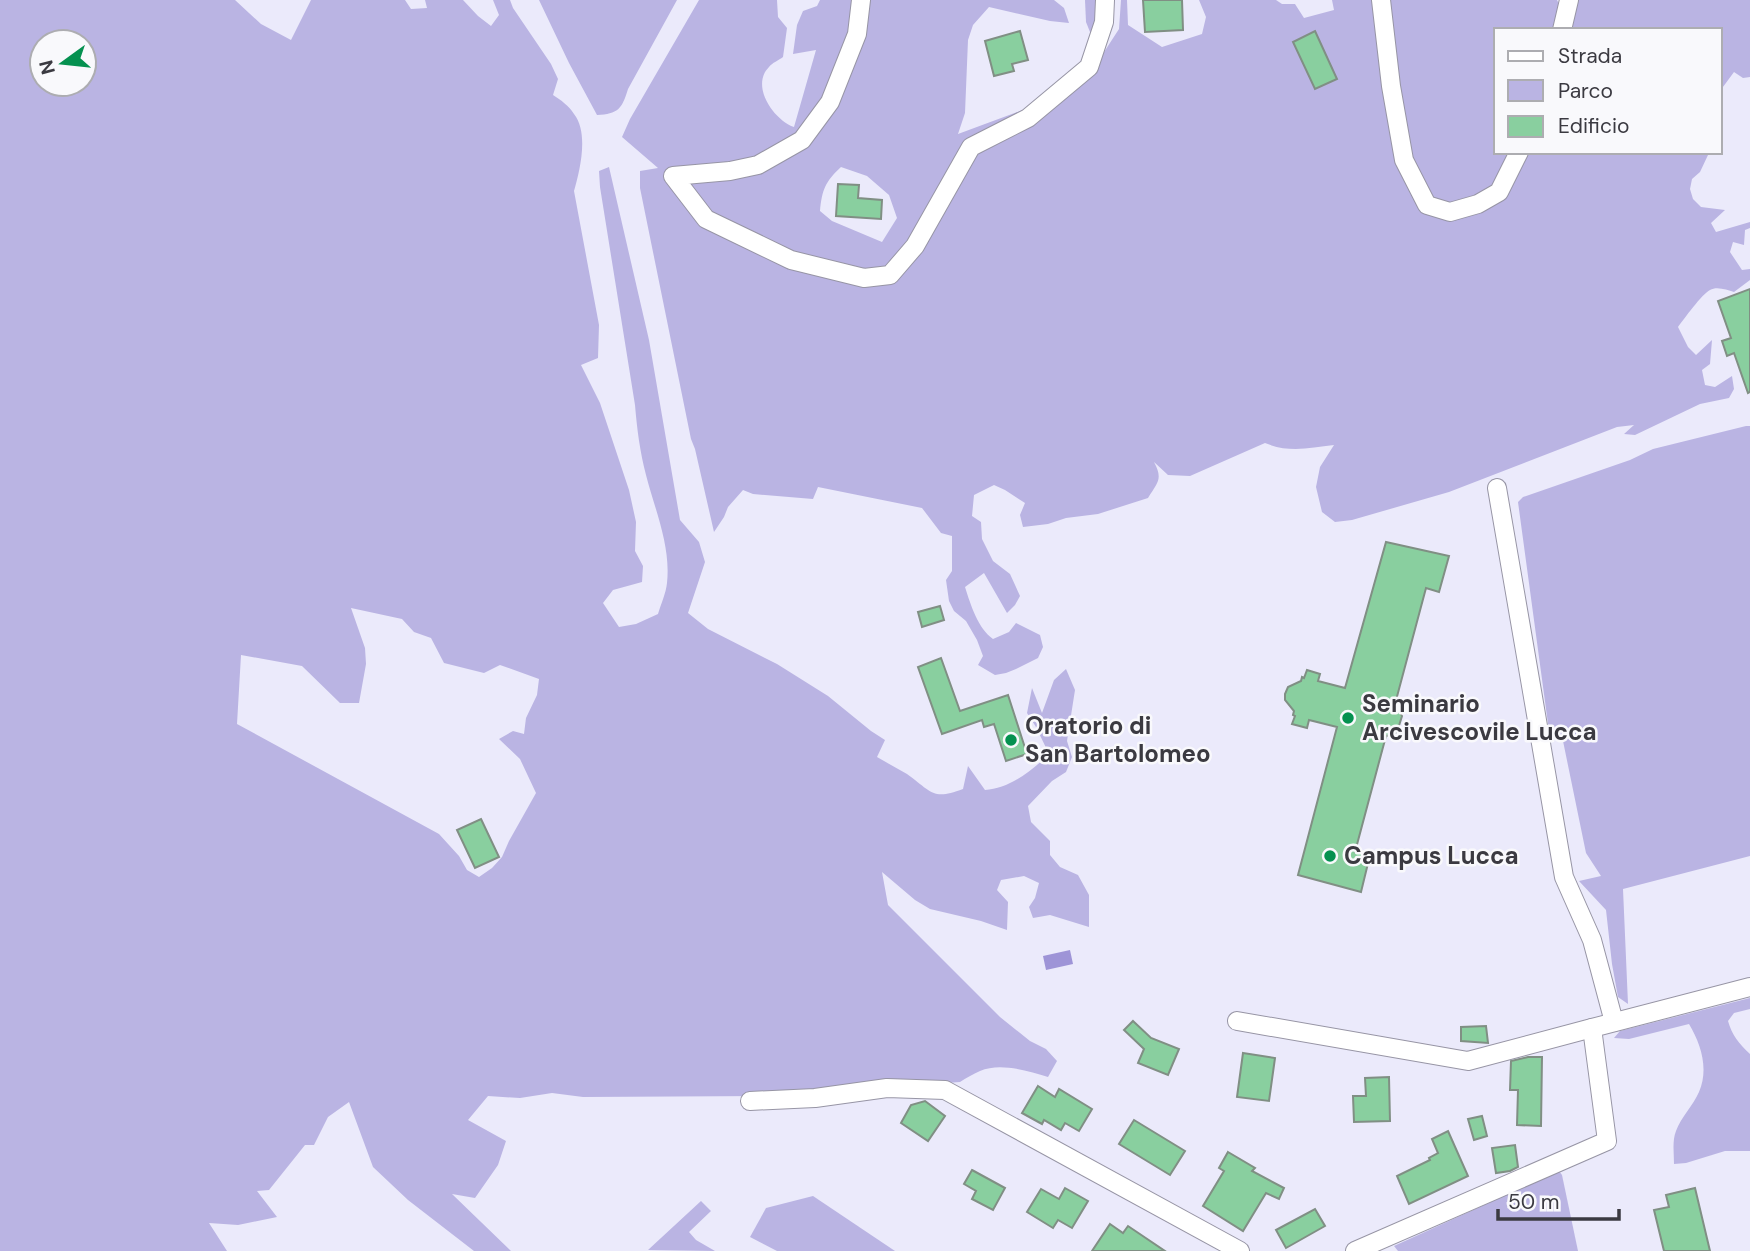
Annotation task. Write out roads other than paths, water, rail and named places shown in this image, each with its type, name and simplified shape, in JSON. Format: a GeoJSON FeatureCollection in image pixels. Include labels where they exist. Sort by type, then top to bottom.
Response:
{"type":"FeatureCollection","features":[{"type":"Feature","properties":{"kind":"street"},"geometry":{"type":"LineString","coordinates":[[861,0],[857,34],[830,102],[802,140],[758,164],[730,171],[673,176],[706,219],[791,260],[864,278],[890,275],[915,246],[971,147],[1028,118],[1089,67],[1104,22],[1105,0]]}},
{"type":"Feature","properties":{"kind":"street"},"geometry":{"type":"LineString","coordinates":[[1381,0],[1391,86],[1404,160],[1427,205],[1450,212],[1478,204],[1499,192],[1518,154]]}},
{"type":"Feature","properties":{"kind":"street"},"geometry":{"type":"LineString","coordinates":[[1562,28],[1569,0]]}},
{"type":"Feature","properties":{"kind":"street"},"geometry":{"type":"LineString","coordinates":[[1497,488],[1564,877],[1592,940],[1614,1023]]}},
{"type":"Feature","properties":{"kind":"street"},"geometry":{"type":"LineString","coordinates":[[1237,1021],[1468,1062],[1750,987]]}},
{"type":"Feature","properties":{"kind":"street"},"geometry":{"type":"LineString","coordinates":[[1356,1251],[1607,1141],[1592,1028]]}},
{"type":"Feature","properties":{"kind":"street"},"geometry":{"type":"LineString","coordinates":[[750,1101],[815,1098],[887,1088],[945,1090],[1240,1251]]}},
{"type":"Feature","properties":{"kind":"place","name":"Seminario Arcivescovile Lucca"},"geometry":{"type":"Point","coordinates":[1348,718]}},
{"type":"Feature","properties":{"kind":"place","name":"Oratorio di San Bartolomeo"},"geometry":{"type":"Point","coordinates":[1011,740]}},
{"type":"Feature","properties":{"kind":"place","name":"Campus Lucca"},"geometry":{"type":"Point","coordinates":[1330,856]}}]}
